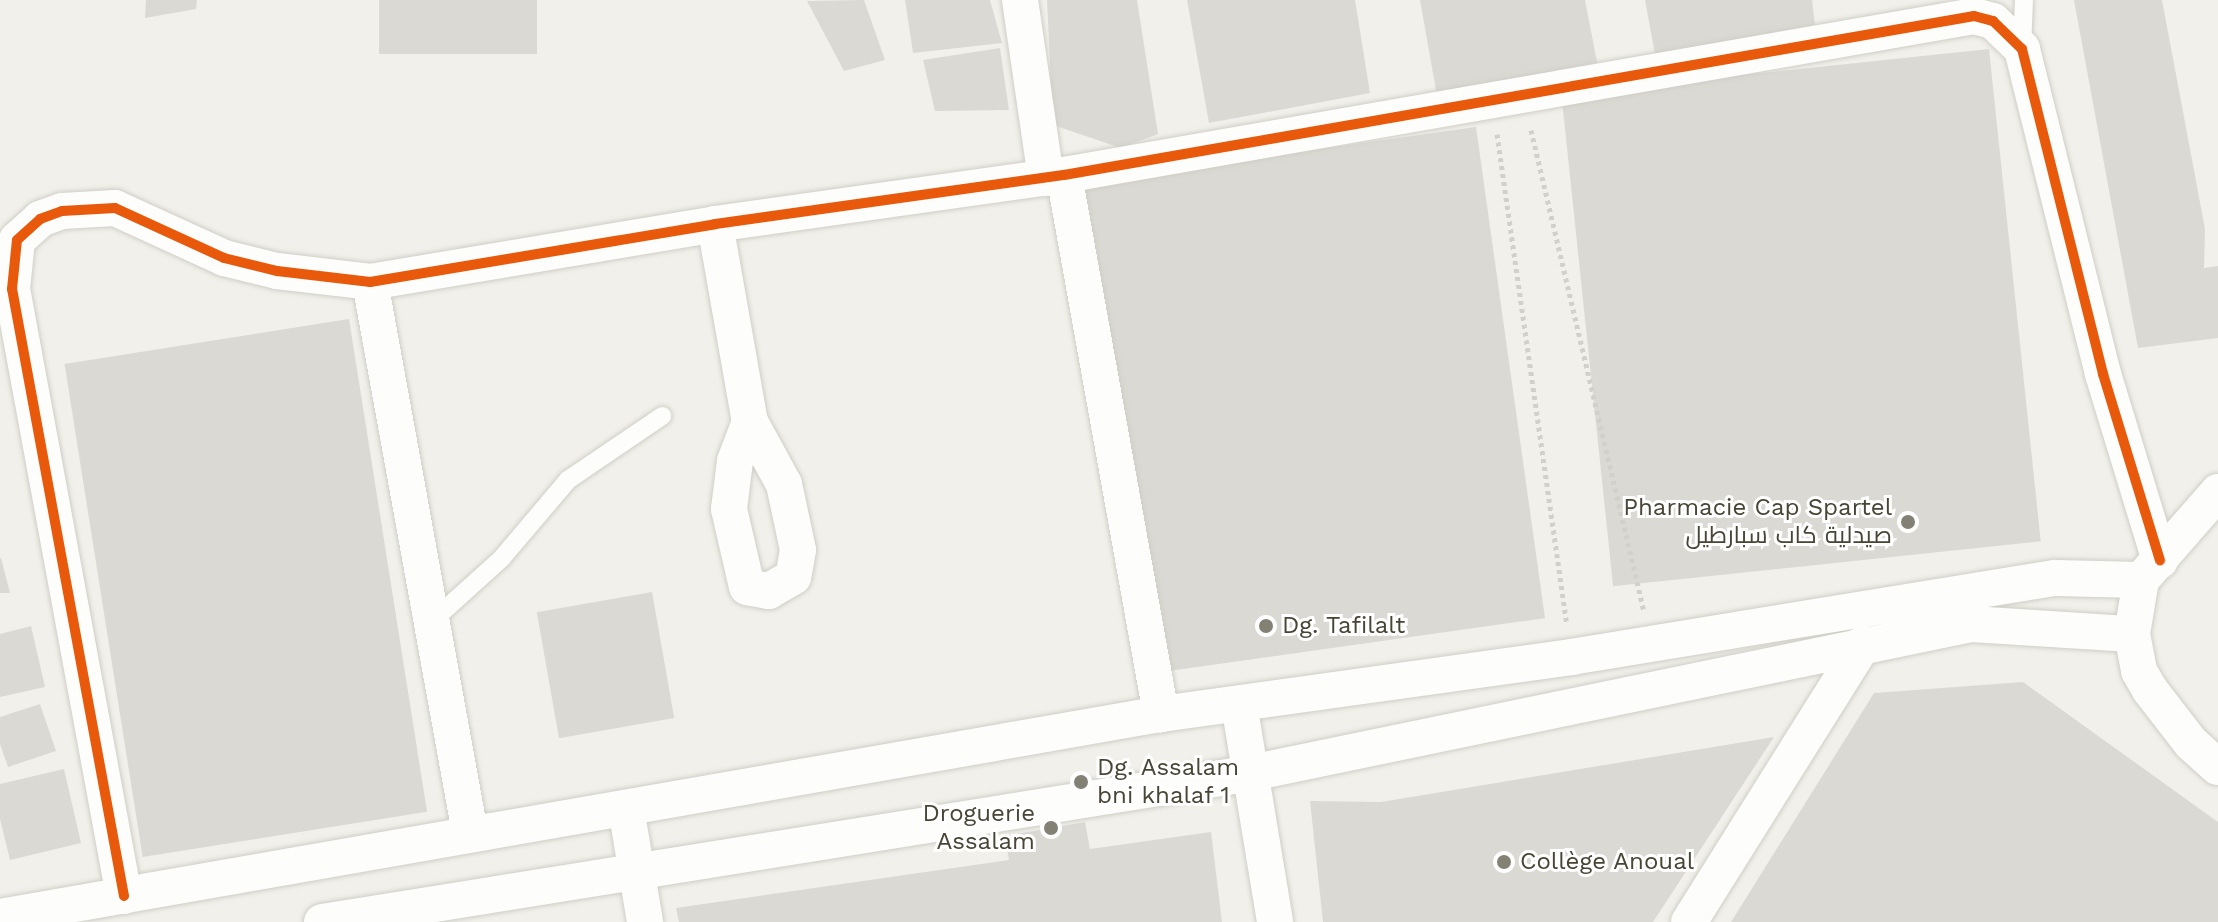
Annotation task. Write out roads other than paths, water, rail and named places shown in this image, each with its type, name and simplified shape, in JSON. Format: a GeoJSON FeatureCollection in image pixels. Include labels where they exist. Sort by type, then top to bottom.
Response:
{"type":"FeatureCollection","features":[{"type":"Feature","properties":{"kind":"street"},"geometry":{"type":"LineString","coordinates":[[1020,0],[1161,714]]}},
{"type":"Feature","properties":{"kind":"street"},"geometry":{"type":"LineString","coordinates":[[124,896],[12,289],[9,232],[62,211],[115,208],[224,258],[277,271],[370,282],[715,224],[1055,177],[1508,100],[1779,47],[1974,16],[1993,21],[2022,49],[2151,570]]}},
{"type":"Feature","properties":{"kind":"street"},"geometry":{"type":"LineString","coordinates":[[715,224],[750,422]]}},
{"type":"Feature","properties":{"kind":"street"},"geometry":{"type":"LineString","coordinates":[[370,282],[470,833]]}},
{"type":"Feature","properties":{"kind":"street"},"geometry":{"type":"LineString","coordinates":[[2218,492],[2151,570],[2132,634],[2139,671],[2150,690],[2218,767]]}},
{"type":"Feature","properties":{"kind":"street"},"geometry":{"type":"LineString","coordinates":[[0,917],[1161,714],[1571,657],[1652,641],[2056,578],[2151,570]]}},
{"type":"Feature","properties":{"kind":"street"},"geometry":{"type":"LineString","coordinates":[[322,922],[638,875],[1246,774],[1864,643],[1971,624],[2132,634]]}},
{"type":"Feature","properties":{"kind":"street"},"geometry":{"type":"LineString","coordinates":[[1689,922],[1864,643]]}},
{"type":"Feature","properties":{"kind":"street"},"geometry":{"type":"LineString","coordinates":[[1239,704],[1246,774],[1275,922]]}},
{"type":"Feature","properties":{"kind":"street"},"geometry":{"type":"LineString","coordinates":[[626,808],[645,922]]}},
{"type":"Feature","properties":{"kind":"lane"},"geometry":{"type":"LineString","coordinates":[[2022,49],[2024,0]]}},
{"type":"Feature","properties":{"kind":"lane"},"geometry":{"type":"LineString","coordinates":[[431,622],[501,559],[568,480],[662,416]]}},
{"type":"Feature","properties":{"kind":"place","name":"Pharmacie Cap Spartel صيدلية كاب سبارطيل"},"geometry":{"type":"Point","coordinates":[1908,522]}},
{"type":"Feature","properties":{"kind":"place","name":"Dg. Tafilalt"},"geometry":{"type":"Point","coordinates":[1266,626]}},
{"type":"Feature","properties":{"kind":"place","name":"Dg. Assalam bni khalaf 1"},"geometry":{"type":"Point","coordinates":[1081,782]}},
{"type":"Feature","properties":{"kind":"place","name":"Droguerie Assalam"},"geometry":{"type":"Point","coordinates":[1051,828]}},
{"type":"Feature","properties":{"kind":"place","name":"Collège Anoual"},"geometry":{"type":"Point","coordinates":[1504,862]}}]}
